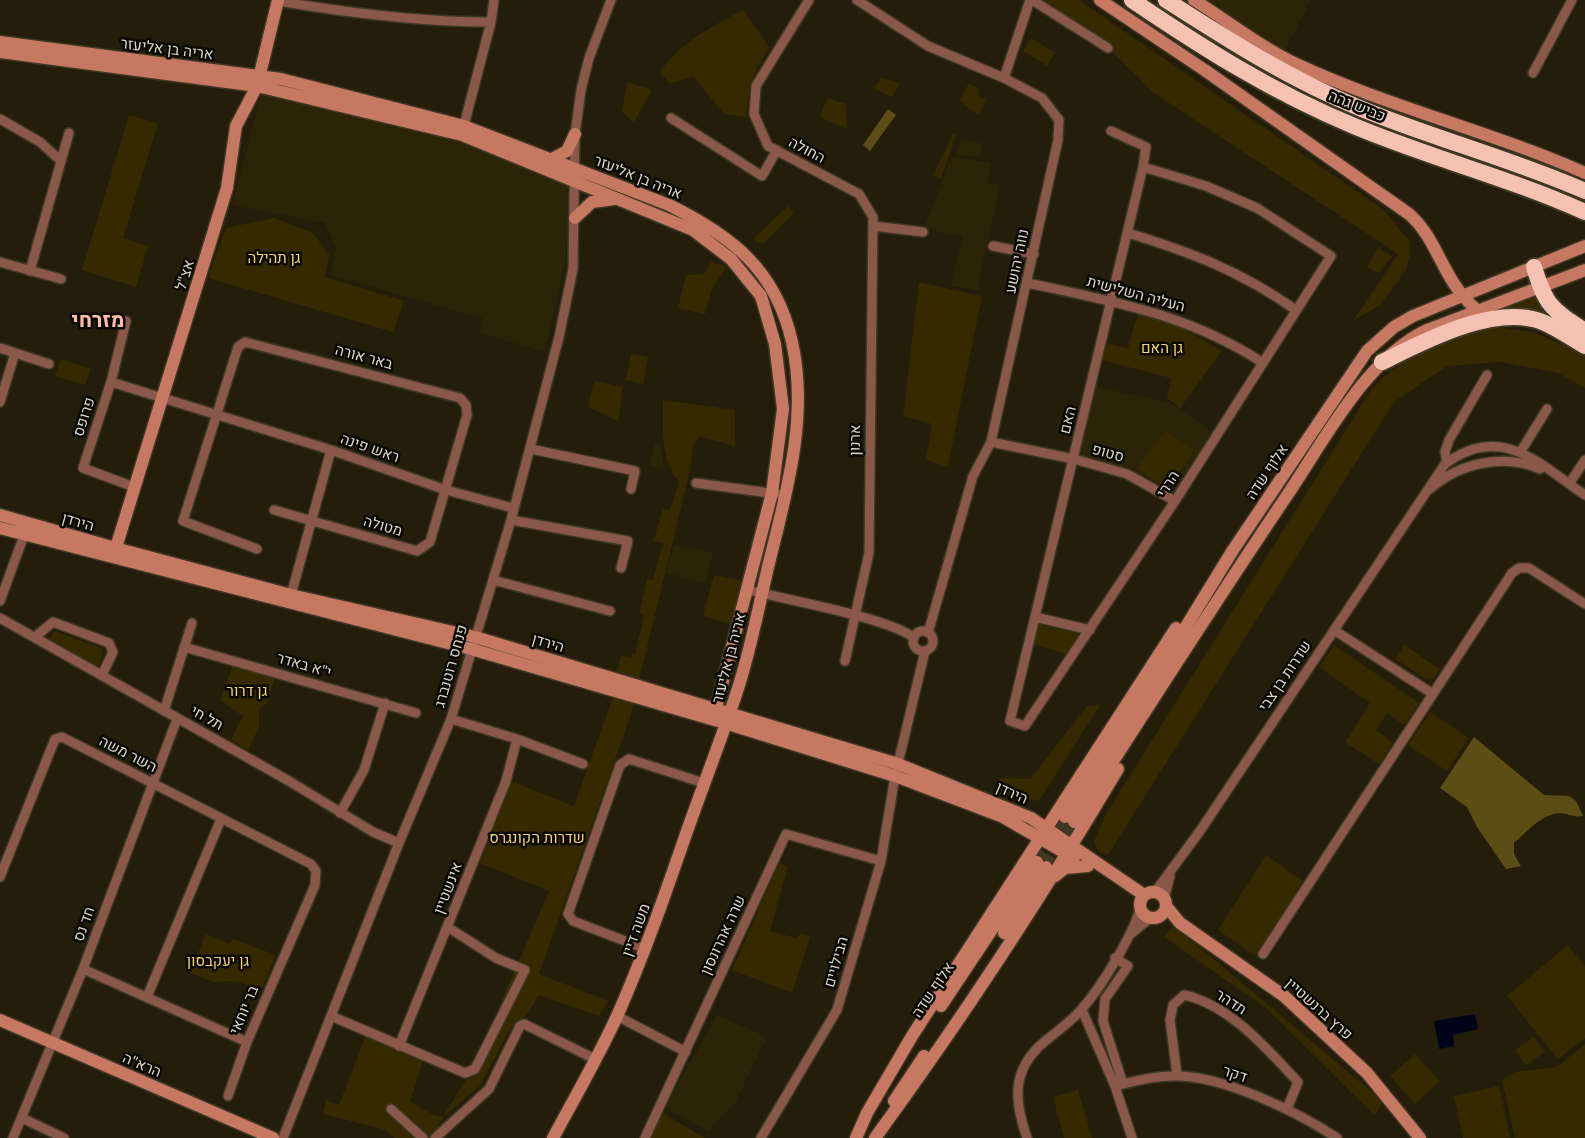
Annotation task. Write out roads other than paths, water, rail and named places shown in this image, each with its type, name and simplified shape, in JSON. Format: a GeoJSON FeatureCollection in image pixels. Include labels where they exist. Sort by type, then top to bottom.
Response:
{"type":"FeatureCollection","features":[{"type":"Feature","properties":{"kind":"highway","name":"כביש גהה"},"geometry":{"type":"LineString","coordinates":[[1132,0],[1216,55],[1304,104],[1357,127],[1501,177],[1585,212]]}},
{"type":"Feature","properties":{"kind":"highway","name":"כביש גהה"},"geometry":{"type":"LineString","coordinates":[[1166,0],[1241,49],[1312,87],[1364,110],[1508,159],[1585,191]]}},
{"type":"Feature","properties":{"kind":"highway"},"geometry":{"type":"LineString","coordinates":[[1534,267],[1540,288],[1548,304],[1585,332]]}},
{"type":"Feature","properties":{"kind":"highway"},"geometry":{"type":"LineString","coordinates":[[1382,362],[1456,330],[1490,319],[1509,316],[1541,321],[1585,346]]}},
{"type":"Feature","properties":{"kind":"street"},"geometry":{"type":"LineString","coordinates":[[463,130],[491,22],[494,0]]}},
{"type":"Feature","properties":{"kind":"street","name":"פנחס רוטנברג"},"geometry":{"type":"LineString","coordinates":[[283,1138],[399,843],[451,719],[512,520],[513,508],[531,449],[573,269],[575,134],[581,90],[588,58],[611,0]]}},
{"type":"Feature","properties":{"kind":"street","name":"החולה"},"geometry":{"type":"LineString","coordinates":[[809,0],[756,86],[754,114],[768,146],[859,194],[873,221]]}},
{"type":"Feature","properties":{"kind":"street","name":"נווה יהושע"},"geometry":{"type":"LineString","coordinates":[[857,0],[928,46],[1004,78],[1042,98],[1059,120],[1058,140],[1028,283],[991,441],[973,476],[928,633]]}},
{"type":"Feature","properties":{"kind":"street"},"geometry":{"type":"LineString","coordinates":[[1004,78],[1031,0],[1108,48]]}},
{"type":"Feature","properties":{"kind":"street"},"geometry":{"type":"LineString","coordinates":[[1100,0],[1206,71],[1408,213],[1425,232],[1443,268],[1461,295],[1477,310]]}},
{"type":"Feature","properties":{"kind":"street"},"geometry":{"type":"LineString","coordinates":[[1194,0],[1253,41],[1312,72],[1513,144],[1585,173]]}},
{"type":"Feature","properties":{"kind":"street"},"geometry":{"type":"LineString","coordinates":[[1533,74],[1572,0]]}},
{"type":"Feature","properties":{"kind":"street"},"geometry":{"type":"LineString","coordinates":[[278,1],[365,16],[438,22],[491,22]]}},
{"type":"Feature","properties":{"kind":"street","name":"אצ\"ל"},"geometry":{"type":"LineString","coordinates":[[114,554],[227,188],[236,126],[259,80],[278,1]]}},
{"type":"Feature","properties":{"kind":"street","name":"אריה בן אליעזר"},"geometry":{"type":"LineString","coordinates":[[0,42],[259,80],[463,130],[550,160],[575,175],[620,200],[693,230],[718,247],[745,273],[761,296],[775,344],[783,409],[772,493],[716,708],[728,718],[786,495],[799,409],[792,341],[772,287],[754,262],[700,220],[669,205],[575,175],[463,130]]}},
{"type":"Feature","properties":{"kind":"street","name":"אריה בן אליעזר"},"geometry":{"type":"LineString","coordinates":[[0,52],[259,80]]}},
{"type":"Feature","properties":{"kind":"street"},"geometry":{"type":"LineString","coordinates":[[671,118],[762,176],[777,150]]}},
{"type":"Feature","properties":{"kind":"street"},"geometry":{"type":"LineString","coordinates":[[0,119],[40,142],[61,161]]}},
{"type":"Feature","properties":{"kind":"street","name":"האם"},"geometry":{"type":"LineString","coordinates":[[1025,726],[1010,721],[1112,302],[1146,147],[1112,131]]}},
{"type":"Feature","properties":{"kind":"street"},"geometry":{"type":"LineString","coordinates":[[30,271],[69,133]]}},
{"type":"Feature","properties":{"kind":"street"},"geometry":{"type":"LineString","coordinates":[[550,160],[567,151],[575,134]]}},
{"type":"Feature","properties":{"kind":"street","name":"הררי"},"geometry":{"type":"LineString","coordinates":[[1025,726],[1175,501],[1331,256],[1257,208],[1206,186],[1143,167]]}},
{"type":"Feature","properties":{"kind":"street"},"geometry":{"type":"LineString","coordinates":[[575,218],[592,202],[602,199],[620,200]]}},
{"type":"Feature","properties":{"kind":"street"},"geometry":{"type":"LineString","coordinates":[[873,221],[923,232]]}},
{"type":"Feature","properties":{"kind":"street","name":"ארנון"},"geometry":{"type":"LineString","coordinates":[[845,661],[869,553],[873,221]]}},
{"type":"Feature","properties":{"kind":"street"},"geometry":{"type":"LineString","coordinates":[[1128,234],[1216,263],[1256,282],[1296,310]]}},
{"type":"Feature","properties":{"kind":"street"},"geometry":{"type":"LineString","coordinates":[[993,246],[1034,254]]}},
{"type":"Feature","properties":{"kind":"street","name":"אלוף שדה"},"geometry":{"type":"LineString","coordinates":[[1074,822],[1252,522],[1367,351],[1394,327],[1461,295],[1581,248]]}},
{"type":"Feature","properties":{"kind":"street"},"geometry":{"type":"LineString","coordinates":[[0,262],[61,279]]}},
{"type":"Feature","properties":{"kind":"street"},"geometry":{"type":"LineString","coordinates":[[1443,268],[1447,290],[1444,303]]}},
{"type":"Feature","properties":{"kind":"street","name":"אלוף שדה"},"geometry":{"type":"LineString","coordinates":[[1074,822],[1247,554],[1363,383],[1382,362],[1411,337],[1585,270]]}},
{"type":"Feature","properties":{"kind":"street","name":"העליה השלישית"},"geometry":{"type":"LineString","coordinates":[[1028,283],[1161,313],[1197,326],[1232,343],[1263,363]]}},
{"type":"Feature","properties":{"kind":"street","name":"פרופס"},"geometry":{"type":"LineString","coordinates":[[126,321],[111,382],[83,468],[134,487]]}},
{"type":"Feature","properties":{"kind":"street","name":"באר אורה"},"geometry":{"type":"LineString","coordinates":[[217,416],[238,347],[246,342],[460,398],[466,405],[467,415],[446,490]]}},
{"type":"Feature","properties":{"kind":"street"},"geometry":{"type":"LineString","coordinates":[[0,348],[49,364]]}},
{"type":"Feature","properties":{"kind":"street"},"geometry":{"type":"LineString","coordinates":[[0,402],[15,353]]}},
{"type":"Feature","properties":{"kind":"street"},"geometry":{"type":"LineString","coordinates":[[780,377],[797,375]]}},
{"type":"Feature","properties":{"kind":"street"},"geometry":{"type":"LineString","coordinates":[[1487,375],[1449,440],[1445,452],[1447,462],[1467,451],[1492,445],[1521,451],[1585,495]]}},
{"type":"Feature","properties":{"kind":"street","name":"ראש פינה"},"geometry":{"type":"LineString","coordinates":[[111,382],[331,450],[446,490],[513,508]]}},
{"type":"Feature","properties":{"kind":"street"},"geometry":{"type":"LineString","coordinates":[[1521,451],[1547,409]]}},
{"type":"Feature","properties":{"kind":"street"},"geometry":{"type":"LineString","coordinates":[[217,416],[183,521],[257,549]]}},
{"type":"Feature","properties":{"kind":"street","name":"סטופ"},"geometry":{"type":"LineString","coordinates":[[991,441],[1074,459],[1127,474],[1175,501]]}},
{"type":"Feature","properties":{"kind":"street"},"geometry":{"type":"LineString","coordinates":[[531,449],[635,471],[631,489]]}},
{"type":"Feature","properties":{"kind":"street"},"geometry":{"type":"LineString","coordinates":[[291,595],[331,450]]}},
{"type":"Feature","properties":{"kind":"street"},"geometry":{"type":"LineString","coordinates":[[1569,484],[1585,460]]}},
{"type":"Feature","properties":{"kind":"street","name":"שדרות בן צבי"},"geometry":{"type":"LineString","coordinates":[[1027,1138],[1016,1101],[1019,1079],[1030,1056],[1082,1010],[1152,900],[1436,474],[1447,462]]}},
{"type":"Feature","properties":{"kind":"street"},"geometry":{"type":"LineString","coordinates":[[1424,495],[1448,476],[1462,469],[1494,462],[1528,464],[1569,484]]}},
{"type":"Feature","properties":{"kind":"street"},"geometry":{"type":"LineString","coordinates":[[696,483],[786,495]]}},
{"type":"Feature","properties":{"kind":"street","name":"מטולה"},"geometry":{"type":"LineString","coordinates":[[274,510],[417,552],[429,542],[446,490]]}},
{"type":"Feature","properties":{"kind":"street","name":"הירדן"},"geometry":{"type":"LineString","coordinates":[[0,514],[114,554],[473,643],[728,718],[898,764],[986,797],[1069,849]]}},
{"type":"Feature","properties":{"kind":"street"},"geometry":{"type":"LineString","coordinates":[[512,520],[628,541],[621,568]]}},
{"type":"Feature","properties":{"kind":"street"},"geometry":{"type":"LineString","coordinates":[[857,1138],[867,1113],[912,1036],[1172,634],[1252,522]]}},
{"type":"Feature","properties":{"kind":"street"},"geometry":{"type":"LineString","coordinates":[[0,601],[28,523]]}},
{"type":"Feature","properties":{"kind":"street","name":"הירדן"},"geometry":{"type":"LineString","coordinates":[[0,528],[291,595],[716,708]]}},
{"type":"Feature","properties":{"kind":"street"},"geometry":{"type":"LineString","coordinates":[[1263,954],[1512,573],[1519,568],[1534,570],[1585,604]]}},
{"type":"Feature","properties":{"kind":"street"},"geometry":{"type":"LineString","coordinates":[[493,580],[610,611]]}},
{"type":"Feature","properties":{"kind":"street"},"geometry":{"type":"LineString","coordinates":[[748,590],[907,632],[914,638],[915,648],[925,651]]}},
{"type":"Feature","properties":{"kind":"street"},"geometry":{"type":"LineString","coordinates":[[1035,617],[1090,630]]}},
{"type":"Feature","properties":{"kind":"street","name":"תל חי"},"geometry":{"type":"LineString","coordinates":[[0,618],[289,781],[373,832],[399,843]]}},
{"type":"Feature","properties":{"kind":"street"},"geometry":{"type":"LineString","coordinates":[[35,637],[53,622],[109,643],[113,652],[102,675]]}},
{"type":"Feature","properties":{"kind":"street"},"geometry":{"type":"LineString","coordinates":[[164,711],[192,623]]}},
{"type":"Feature","properties":{"kind":"street"},"geometry":{"type":"LineString","coordinates":[[1334,630],[1433,694]]}},
{"type":"Feature","properties":{"kind":"street"},"geometry":{"type":"LineString","coordinates":[[895,776],[925,651],[933,643],[928,633],[921,632],[914,638]]}},
{"type":"Feature","properties":{"kind":"street","name":"י\"א באדר"},"geometry":{"type":"LineString","coordinates":[[184,647],[416,713]]}},
{"type":"Feature","properties":{"kind":"street"},"geometry":{"type":"LineString","coordinates":[[340,813],[364,770],[385,704]]}},
{"type":"Feature","properties":{"kind":"street","name":"הירדן"},"geometry":{"type":"LineString","coordinates":[[728,718],[895,776],[1043,832]]}},
{"type":"Feature","properties":{"kind":"street","name":"משה דיין"},"geometry":{"type":"LineString","coordinates":[[553,1138],[617,1016],[646,950],[728,718]]}},
{"type":"Feature","properties":{"kind":"street","name":"חד נס"},"geometry":{"type":"LineString","coordinates":[[13,1138],[83,969],[177,719]]}},
{"type":"Feature","properties":{"kind":"street"},"geometry":{"type":"LineString","coordinates":[[451,719],[518,739],[583,764]]}},
{"type":"Feature","properties":{"kind":"street","name":"השר משה"},"geometry":{"type":"LineString","coordinates":[[0,878],[55,739],[62,737],[311,864],[316,871]]}},
{"type":"Feature","properties":{"kind":"street","name":"אינשטיין"},"geometry":{"type":"LineString","coordinates":[[399,1046],[449,928],[506,781],[518,739]]}},
{"type":"Feature","properties":{"kind":"street"},"geometry":{"type":"LineString","coordinates":[[646,950],[573,921],[568,914],[620,765],[629,759],[704,783]]}},
{"type":"Feature","properties":{"kind":"street","name":"הבילויים"},"geometry":{"type":"LineString","coordinates":[[760,1138],[835,1014],[881,861],[895,776]]}},
{"type":"Feature","properties":{"kind":"street"},"geometry":{"type":"LineString","coordinates":[[147,997],[221,819]]}},
{"type":"Feature","properties":{"kind":"street"},"geometry":{"type":"LineString","coordinates":[[873,1138],[912,1089],[1069,849],[1074,822]]}},
{"type":"Feature","properties":{"kind":"street"},"geometry":{"type":"LineString","coordinates":[[1046,885],[1065,868],[1090,864],[1074,822]]}},
{"type":"Feature","properties":{"kind":"street","name":"שרה אהרונסון"},"geometry":{"type":"LineString","coordinates":[[645,1138],[786,834],[881,861]]}},
{"type":"Feature","properties":{"kind":"street","name":"פרץ ברנשטיין"},"geometry":{"type":"LineString","coordinates":[[1069,849],[1152,900],[1180,923],[1284,996],[1366,1073],[1420,1138]]}},
{"type":"Feature","properties":{"kind":"street","name":"אלוף שדה"},"geometry":{"type":"LineString","coordinates":[[857,1138],[912,1049],[1042,864],[873,1138]]}},
{"type":"Feature","properties":{"kind":"street","name":"בר יוחאי"},"geometry":{"type":"LineString","coordinates":[[228,1096],[247,1042],[315,885],[316,871]]}},
{"type":"Feature","properties":{"kind":"street"},"geometry":{"type":"LineString","coordinates":[[1152,900],[1162,915],[1153,918],[1152,900]]}},
{"type":"Feature","properties":{"kind":"street","name":"שדרות בן צבי"},"geometry":{"type":"LineString","coordinates":[[1132,933],[1153,918]]}},
{"type":"Feature","properties":{"kind":"street","name":"פרץ ברנשטיין"},"geometry":{"type":"LineString","coordinates":[[1153,918],[1180,923]]}},
{"type":"Feature","properties":{"kind":"street"},"geometry":{"type":"LineString","coordinates":[[331,1016],[465,1073],[475,1069],[525,970],[496,958],[449,928]]}},
{"type":"Feature","properties":{"kind":"street"},"geometry":{"type":"LineString","coordinates":[[1116,958],[1128,966],[1105,999],[1103,1021],[1132,1138]]}},
{"type":"Feature","properties":{"kind":"street"},"geometry":{"type":"LineString","coordinates":[[83,969],[247,1042]]}},
{"type":"Feature","properties":{"kind":"street","name":"תדהר"},"geometry":{"type":"LineString","coordinates":[[1177,1076],[1170,1020],[1173,1005],[1184,994],[1195,997],[1239,1024],[1298,1082],[1287,1108]]}},
{"type":"Feature","properties":{"kind":"street"},"geometry":{"type":"LineString","coordinates":[[1082,1010],[1119,1085]]}},
{"type":"Feature","properties":{"kind":"street"},"geometry":{"type":"LineString","coordinates":[[617,1016],[686,1052]]}},
{"type":"Feature","properties":{"kind":"street","name":"הרא\"ה"},"geometry":{"type":"LineString","coordinates":[[0,1020],[273,1138]]}},
{"type":"Feature","properties":{"kind":"street"},"geometry":{"type":"LineString","coordinates":[[435,1138],[489,1089],[520,1026],[524,1024],[595,1059]]}},
{"type":"Feature","properties":{"kind":"street","name":"דקר"},"geometry":{"type":"LineString","coordinates":[[1119,1085],[1145,1078],[1177,1076],[1214,1083],[1287,1108],[1337,1138]]}},
{"type":"Feature","properties":{"kind":"street"},"geometry":{"type":"LineString","coordinates":[[391,1109],[423,1138]]}},
{"type":"Feature","properties":{"kind":"street"},"geometry":{"type":"LineString","coordinates":[[22,1118],[64,1138]]}},
{"type":"Feature","properties":{"kind":"street"},"geometry":{"type":"LineString","coordinates":[[881,1138],[890,1118]]}},
{"type":"Feature","properties":{"kind":"water"},"geometry":{"type":"Polygon","coordinates":[[[1475,1014],[1478,1029],[1453,1035],[1454,1046],[1439,1049],[1434,1021],[1475,1014]]]}},
{"type":"Feature","properties":{"kind":"tunnel"},"geometry":{"type":"LineString","coordinates":[[1037,862],[1065,817]]}},
{"type":"Feature","properties":{"kind":"tunnel"},"geometry":{"type":"LineString","coordinates":[[1046,867],[1074,822]]}},
{"type":"Feature","properties":{"kind":"district","name":"מזרחי"},"geometry":{"type":"Point","coordinates":[98,320]}},
{"type":"Feature","properties":{"kind":"park label","name":"גן תהילה"},"geometry":{"type":"Point","coordinates":[274,258]}},
{"type":"Feature","properties":{"kind":"park label","name":"גן האם"},"geometry":{"type":"Point","coordinates":[1162,348]}},
{"type":"Feature","properties":{"kind":"park label","name":"גן דרור"},"geometry":{"type":"Point","coordinates":[247,691]}},
{"type":"Feature","properties":{"kind":"park label","name":"שדרות הקונגרס"},"geometry":{"type":"Point","coordinates":[537,838]}},
{"type":"Feature","properties":{"kind":"park label","name":"גן יעקבסון"},"geometry":{"type":"Point","coordinates":[218,961]}}]}
